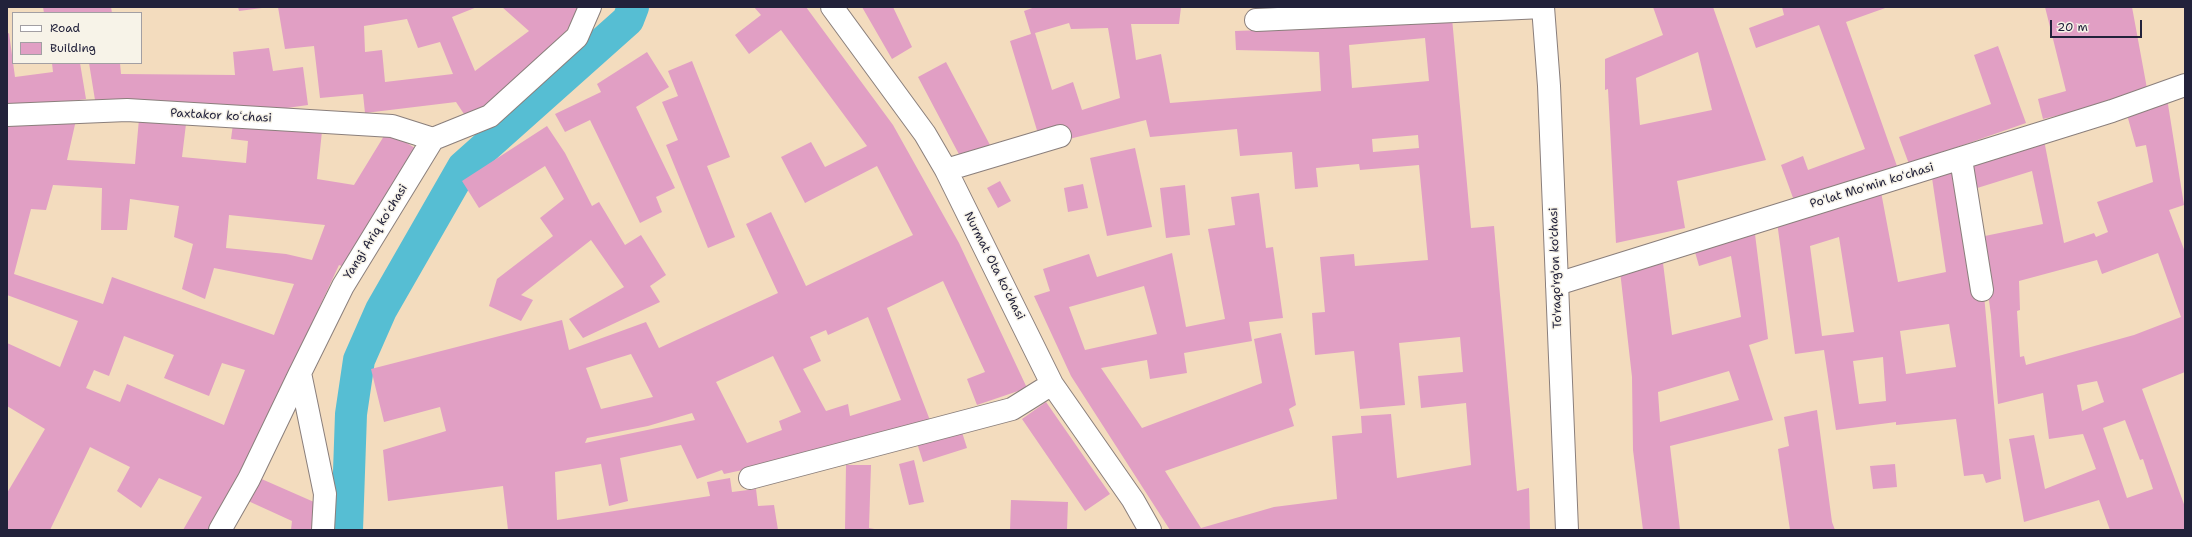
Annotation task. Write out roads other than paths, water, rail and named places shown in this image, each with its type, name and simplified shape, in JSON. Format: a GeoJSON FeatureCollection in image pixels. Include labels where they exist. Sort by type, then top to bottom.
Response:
{"type":"FeatureCollection","features":[{"type":"Feature","properties":{"kind":"street"},"geometry":{"type":"LineString","coordinates":[[433,139],[490,116],[577,37],[590,7]]}},
{"type":"Feature","properties":{"kind":"street","name":"Nurmat Ota koʻchasi"},"geometry":{"type":"LineString","coordinates":[[832,7],[925,134],[946,170],[1052,384],[1133,500],[1150,530]]}},
{"type":"Feature","properties":{"kind":"street"},"geometry":{"type":"LineString","coordinates":[[1256,20],[1543,7]]}},
{"type":"Feature","properties":{"kind":"street","name":"To'raqo'rg'on ko'chasi"},"geometry":{"type":"LineString","coordinates":[[1543,7],[1557,284],[1567,530]]}},
{"type":"Feature","properties":{"kind":"street","name":"Poʻlat Moʻmin koʻchasi"},"geometry":{"type":"LineString","coordinates":[[1557,284],[2112,112],[2185,85]]}},
{"type":"Feature","properties":{"kind":"street","name":"Paxtakor koʻchasi"},"geometry":{"type":"LineString","coordinates":[[7,115],[135,111],[392,126],[433,139]]}},
{"type":"Feature","properties":{"kind":"street"},"geometry":{"type":"LineString","coordinates":[[946,170],[1060,136]]}},
{"type":"Feature","properties":{"kind":"street","name":"Yangi Ariq koʻchasi"},"geometry":{"type":"LineString","coordinates":[[220,530],[249,479],[343,286],[433,139]]}},
{"type":"Feature","properties":{"kind":"street"},"geometry":{"type":"LineString","coordinates":[[1961,158],[1982,290]]}},
{"type":"Feature","properties":{"kind":"street"},"geometry":{"type":"LineString","coordinates":[[300,373],[325,494],[323,530]]}},
{"type":"Feature","properties":{"kind":"street"},"geometry":{"type":"LineString","coordinates":[[750,478],[1012,409],[1052,384]]}},
{"type":"Feature","properties":{"kind":"waterway"},"geometry":{"type":"LineString","coordinates":[[347,530],[351,414],[359,360],[381,310],[463,167],[628,20],[633,7]]}}]}
